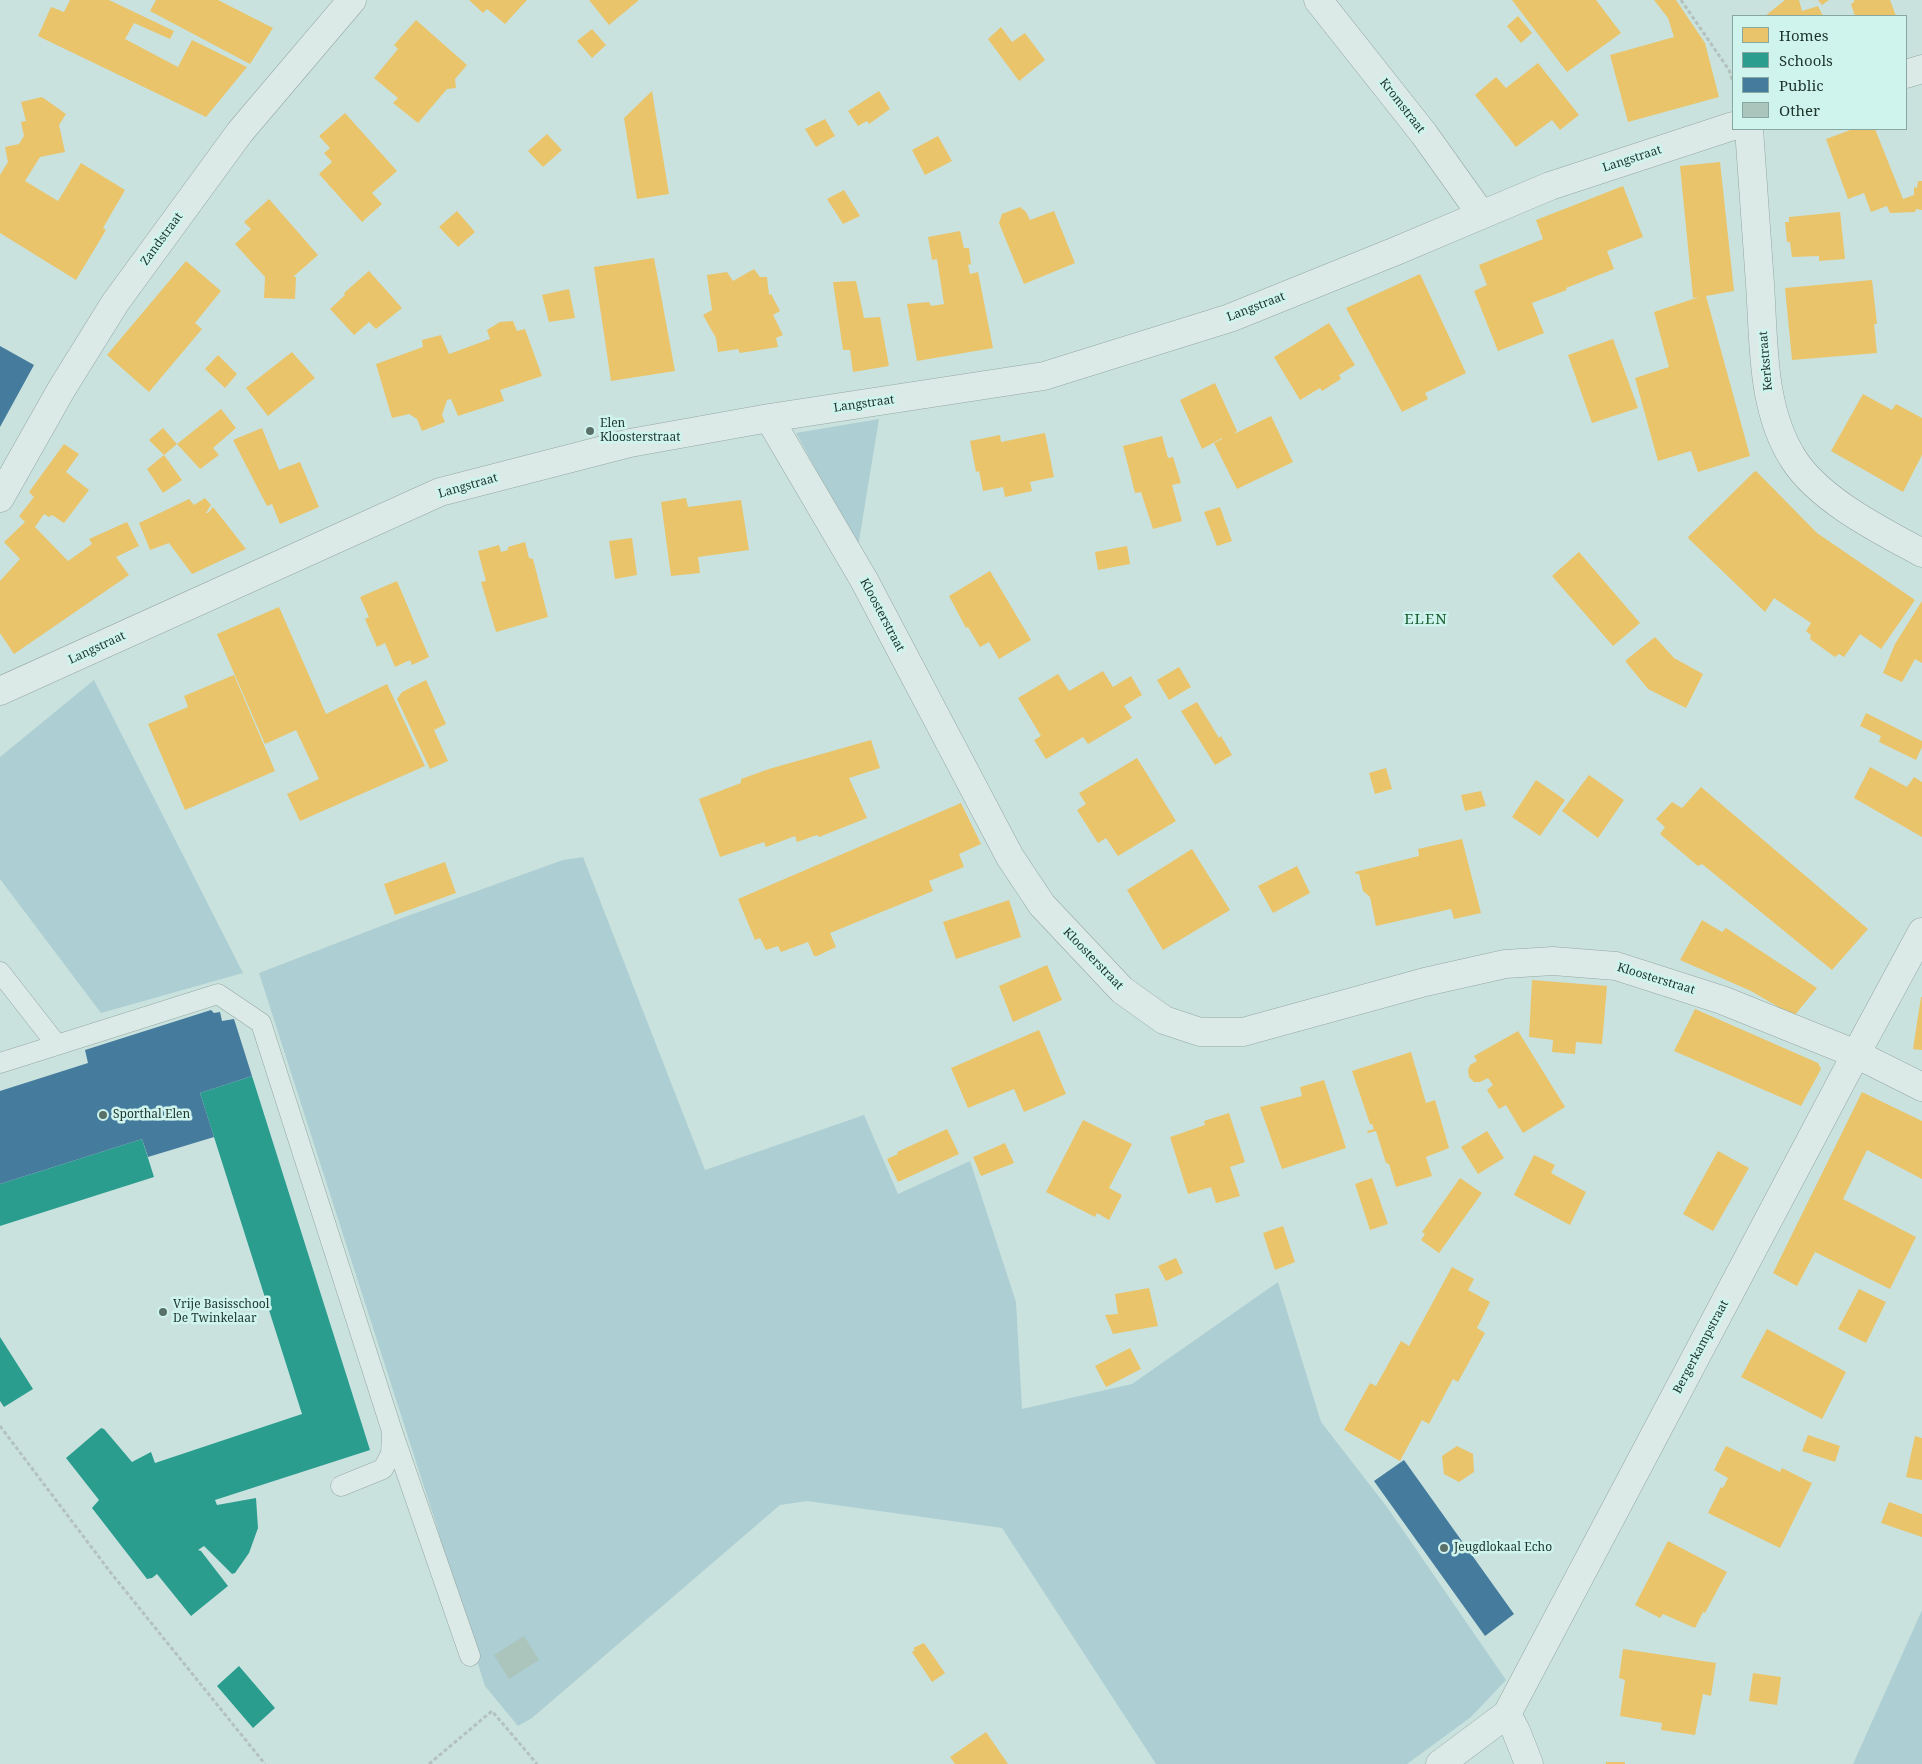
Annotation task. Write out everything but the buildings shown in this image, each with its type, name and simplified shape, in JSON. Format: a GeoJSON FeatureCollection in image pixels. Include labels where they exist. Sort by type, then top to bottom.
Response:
{"type":"FeatureCollection","features":[{"type":"Feature","properties":{"kind":"street","name":"Zandstraat"},"geometry":{"type":"LineString","coordinates":[[0,498],[61,390],[115,303],[240,132],[352,0]]}},
{"type":"Feature","properties":{"kind":"street","name":"Kromstraat"},"geometry":{"type":"LineString","coordinates":[[1318,0],[1424,134],[1481,214]]}},
{"type":"Feature","properties":{"kind":"street"},"geometry":{"type":"LineString","coordinates":[[1907,74],[1922,69]]}},
{"type":"Feature","properties":{"kind":"street","name":"Langstraat"},"geometry":{"type":"LineString","coordinates":[[0,691],[440,492],[630,443],[769,418],[1044,376],[1230,318],[1550,186],[1732,126]]}},
{"type":"Feature","properties":{"kind":"street","name":"Kerkstraat"},"geometry":{"type":"LineString","coordinates":[[1749,130],[1767,391],[1781,437],[1795,462],[1820,488],[1864,521],[1922,553]]}},
{"type":"Feature","properties":{"kind":"street","name":"Kloosterstraat"},"geometry":{"type":"LineString","coordinates":[[769,418],[864,580],[1010,857],[1042,905],[1108,976],[1122,990],[1164,1020],[1200,1032],[1243,1032],[1425,982],[1505,964],[1553,961],[1616,966],[1722,1000],[1856,1054],[1922,1087]]}},
{"type":"Feature","properties":{"kind":"street","name":"Bergerkampstraat"},"geometry":{"type":"LineString","coordinates":[[1506,1714],[1922,932]]}},
{"type":"Feature","properties":{"kind":"street"},"geometry":{"type":"LineString","coordinates":[[1440,1764],[1506,1714],[1516,1731],[1529,1764]]}},
{"type":"Feature","properties":{"kind":"lane"},"geometry":{"type":"LineString","coordinates":[[0,972],[57,1044]]}},
{"type":"Feature","properties":{"kind":"lane"},"geometry":{"type":"LineString","coordinates":[[0,1064],[57,1044],[218,994],[261,1023],[392,1431],[470,1656]]}},
{"type":"Feature","properties":{"kind":"lane"},"geometry":{"type":"LineString","coordinates":[[341,1486],[383,1469],[391,1454],[392,1431]]}},
{"type":"Feature","properties":{"kind":"path"},"geometry":{"type":"LineString","coordinates":[[1681,0],[1729,70],[1732,79]]}},
{"type":"Feature","properties":{"kind":"path"},"geometry":{"type":"LineString","coordinates":[[0,1426],[111,1572],[266,1764]]}},
{"type":"Feature","properties":{"kind":"path"},"geometry":{"type":"LineString","coordinates":[[429,1764],[492,1711],[537,1764]]}},
{"type":"Feature","properties":{"kind":"shaded area"},"geometry":{"type":"Polygon","coordinates":[[[879,419],[858,547],[796,433],[879,419]]]}},
{"type":"Feature","properties":{"kind":"shaded area"},"geometry":{"type":"Polygon","coordinates":[[[94,680],[243,973],[101,1013],[0,879],[0,757],[94,680]]]}},
{"type":"Feature","properties":{"kind":"shaded area"},"geometry":{"type":"Polygon","coordinates":[[[583,857],[705,1170],[864,1115],[898,1194],[970,1161],[1016,1302],[1022,1409],[1132,1384],[1278,1282],[1321,1422],[1387,1507],[1506,1680],[1471,1717],[1407,1764],[1156,1764],[1002,1528],[807,1501],[780,1505],[532,1718],[518,1726],[485,1686],[436,1524],[259,973],[402,918],[563,860],[583,857]]]}},
{"type":"Feature","properties":{"kind":"shaded area"},"geometry":{"type":"Polygon","coordinates":[[[1922,1610],[1922,1764],[1853,1764],[1922,1610]]]}},
{"type":"Feature","properties":{"kind":"place","name":"Elen Kloosterstraat"},"geometry":{"type":"Point","coordinates":[590,431]}},
{"type":"Feature","properties":{"kind":"place","name":"Sporthal Elen"},"geometry":{"type":"Point","coordinates":[103,1115]}},
{"type":"Feature","properties":{"kind":"place","name":"Vrije Basisschool De Twinkelaar"},"geometry":{"type":"Point","coordinates":[163,1312]}},
{"type":"Feature","properties":{"kind":"place","name":"Jeugdlokaal Echo"},"geometry":{"type":"Point","coordinates":[1444,1548]}},
{"type":"Feature","properties":{"kind":"district","name":"ELEN"},"geometry":{"type":"Point","coordinates":[1426,620]}}]}
